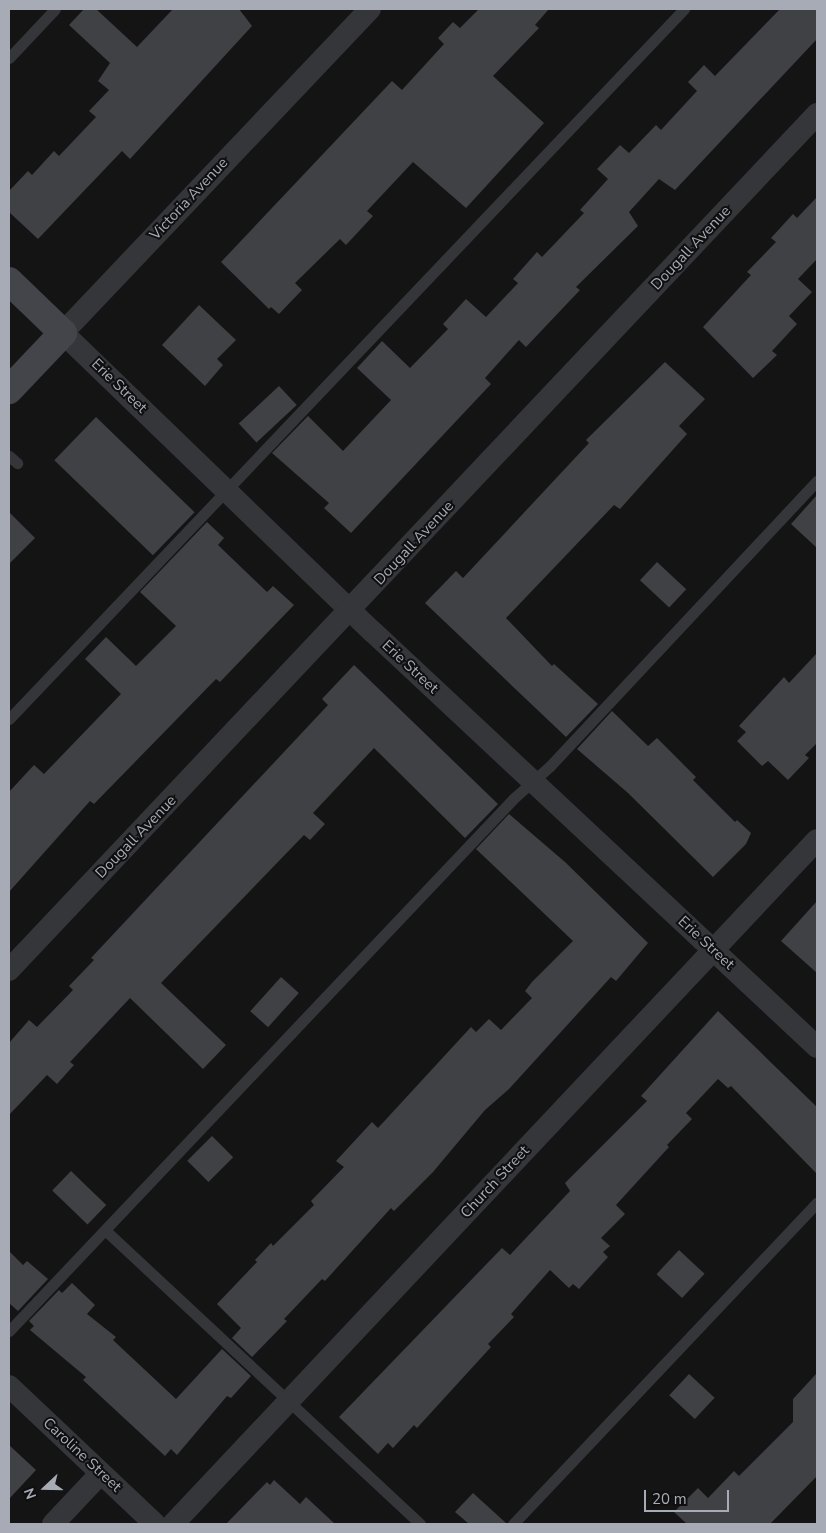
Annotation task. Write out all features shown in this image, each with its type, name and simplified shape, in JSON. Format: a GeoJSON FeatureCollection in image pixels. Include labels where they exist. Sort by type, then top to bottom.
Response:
{"type":"FeatureCollection","features":[{"type":"Feature","properties":{"kind":"street","name":"Victoria Avenue"},"geometry":{"type":"LineString","coordinates":[[9,390],[370,9]]}},
{"type":"Feature","properties":{"kind":"street","name":"Dougall Avenue"},"geometry":{"type":"LineString","coordinates":[[9,970],[352,610],[817,114]]}},
{"type":"Feature","properties":{"kind":"street","name":"Erie Street"},"geometry":{"type":"LineString","coordinates":[[9,281],[352,610],[817,1047]]}},
{"type":"Feature","properties":{"kind":"street","name":"Church Street"},"geometry":{"type":"LineString","coordinates":[[173,1524],[817,840]]}},
{"type":"Feature","properties":{"kind":"street","name":"Caroline Street"},"geometry":{"type":"LineString","coordinates":[[9,1386],[155,1524]]}},
{"type":"Feature","properties":{"kind":"street"},"geometry":{"type":"LineString","coordinates":[[53,1524],[101,1473]]}},
{"type":"Feature","properties":{"kind":"lane"},"geometry":{"type":"LineString","coordinates":[[9,58],[55,9]]}},
{"type":"Feature","properties":{"kind":"lane"},"geometry":{"type":"LineString","coordinates":[[9,719],[684,9]]}},
{"type":"Feature","properties":{"kind":"lane"},"geometry":{"type":"LineString","coordinates":[[9,1331],[817,481]]}},
{"type":"Feature","properties":{"kind":"lane"},"geometry":{"type":"LineString","coordinates":[[513,1524],[817,1202]]}},
{"type":"Feature","properties":{"kind":"lane"},"geometry":{"type":"LineString","coordinates":[[105,1230],[420,1524]]}},
{"type":"Feature","properties":{"kind":"building"},"geometry":{"type":"Polygon","coordinates":[[[84,9],[96,9],[137,47],[173,9],[239,9],[252,26],[130,159],[122,151],[38,239],[9,212],[9,191],[28,171],[32,175],[54,151],[59,156],[96,117],[89,111],[109,90],[98,81],[110,63],[69,25],[84,9]]]}},
{"type":"Feature","properties":{"kind":"building"},"geometry":{"type":"Polygon","coordinates":[[[479,9],[549,9],[535,25],[539,28],[493,76],[544,123],[466,208],[413,162],[367,211],[373,216],[346,245],[340,239],[295,283],[302,290],[279,314],[271,307],[269,309],[221,262],[392,81],[402,90],[444,44],[438,38],[453,22],[460,28],[479,9]]]}},
{"type":"Feature","properties":{"kind":"building"},"geometry":{"type":"Polygon","coordinates":[[[780,9],[817,9],[817,39],[675,190],[659,179],[629,212],[638,226],[576,287],[580,290],[526,347],[519,340],[485,378],[491,384],[351,533],[324,508],[329,503],[272,453],[308,416],[343,451],[391,400],[357,368],[382,341],[410,368],[448,329],[443,324],[466,299],[486,317],[518,283],[513,279],[537,252],[542,257],[584,213],[580,210],[608,179],[597,169],[620,145],[629,153],[656,125],[661,130],[697,91],[688,82],[704,65],[715,76],[780,9]]]}},
{"type":"Feature","properties":{"kind":"building"},"geometry":{"type":"Polygon","coordinates":[[[817,197],[817,259],[798,279],[812,292],[789,316],[797,324],[772,351],[777,355],[753,378],[703,327],[751,275],[747,272],[776,242],[771,238],[793,214],[797,218],[817,197]]]}},
{"type":"Feature","properties":{"kind":"building"},"geometry":{"type":"Polygon","coordinates":[[[199,305],[236,340],[217,359],[223,365],[205,386],[162,345],[199,305]]]}},
{"type":"Feature","properties":{"kind":"building"},"geometry":{"type":"Polygon","coordinates":[[[665,362],[705,399],[679,426],[687,434],[620,509],[614,505],[506,618],[552,666],[554,664],[598,704],[566,737],[425,603],[456,571],[463,578],[589,443],[586,440],[665,362]]]}},
{"type":"Feature","properties":{"kind":"building"},"geometry":{"type":"Polygon","coordinates":[[[279,386],[297,405],[257,443],[239,424],[279,386]]]}},
{"type":"Feature","properties":{"kind":"building"},"geometry":{"type":"Polygon","coordinates":[[[96,417],[195,512],[153,555],[54,460],[96,417]]]}},
{"type":"Feature","properties":{"kind":"building"},"geometry":{"type":"Polygon","coordinates":[[[817,495],[817,548],[791,524],[817,495]]]}},
{"type":"Feature","properties":{"kind":"building"},"geometry":{"type":"Polygon","coordinates":[[[9,512],[35,538],[9,564],[9,512]]]}},
{"type":"Feature","properties":{"kind":"building"},"geometry":{"type":"Polygon","coordinates":[[[207,522],[224,538],[218,545],[267,592],[273,586],[294,605],[220,682],[216,679],[94,804],[90,801],[9,892],[9,792],[34,765],[44,774],[121,694],[85,659],[106,637],[136,666],[176,626],[140,592],[207,522]]]}},
{"type":"Feature","properties":{"kind":"building"},"geometry":{"type":"Polygon","coordinates":[[[657,562],[686,589],[669,608],[640,580],[657,562]]]}},
{"type":"Feature","properties":{"kind":"building"},"geometry":{"type":"Polygon","coordinates":[[[817,653],[817,743],[805,755],[809,758],[788,780],[768,761],[762,766],[737,741],[746,732],[739,726],[784,677],[789,683],[817,653]]]}},
{"type":"Feature","properties":{"kind":"building"},"geometry":{"type":"Polygon","coordinates":[[[354,665],[498,804],[465,838],[374,748],[313,813],[325,824],[310,840],[304,835],[161,983],[226,1045],[203,1069],[130,998],[70,1062],[74,1065],[57,1084],[47,1075],[9,1115],[9,1043],[29,1020],[37,1027],[73,990],[69,986],[94,960],[91,958],[328,705],[322,699],[354,665]]]}},
{"type":"Feature","properties":{"kind":"building"},"geometry":{"type":"Polygon","coordinates":[[[612,711],[648,746],[657,738],[696,777],[693,780],[735,822],[737,820],[751,833],[746,844],[713,877],[628,793],[577,749],[612,711]]]}},
{"type":"Feature","properties":{"kind":"building"},"geometry":{"type":"Polygon","coordinates":[[[509,814],[565,862],[648,943],[616,981],[611,977],[509,1089],[485,1110],[433,1172],[394,1211],[391,1208],[325,1281],[322,1279],[284,1319],[287,1321],[252,1357],[232,1338],[241,1328],[217,1304],[257,1262],[255,1260],[271,1243],[273,1246],[314,1205],[311,1201],[344,1167],[336,1161],[372,1122],[378,1128],[471,1027],[476,1032],[489,1019],[501,1030],[532,998],[525,991],[532,982],[573,941],[476,849],[509,814]]]}},
{"type":"Feature","properties":{"kind":"building"},"geometry":{"type":"Polygon","coordinates":[[[817,901],[817,973],[781,941],[817,901]]]}},
{"type":"Feature","properties":{"kind":"building"},"geometry":{"type":"Polygon","coordinates":[[[281,977],[299,993],[268,1027],[250,1011],[281,977]]]}},
{"type":"Feature","properties":{"kind":"building"},"geometry":{"type":"Polygon","coordinates":[[[718,1011],[817,1107],[817,1174],[731,1086],[728,1088],[718,1079],[686,1113],[692,1119],[667,1145],[669,1147],[616,1205],[625,1214],[601,1238],[610,1246],[603,1252],[608,1257],[579,1289],[573,1284],[569,1288],[550,1270],[511,1314],[514,1317],[488,1344],[491,1347],[417,1428],[414,1425],[393,1448],[388,1443],[378,1454],[339,1417],[502,1248],[510,1255],[570,1191],[565,1183],[647,1101],[641,1096],[718,1011]]]}},
{"type":"Feature","properties":{"kind":"building"},"geometry":{"type":"Polygon","coordinates":[[[212,1136],[233,1157],[208,1182],[187,1161],[212,1136]]]}},
{"type":"Feature","properties":{"kind":"building"},"geometry":{"type":"Polygon","coordinates":[[[71,1171],[106,1205],[87,1224],[52,1190],[71,1171]]]}},
{"type":"Feature","properties":{"kind":"building"},"geometry":{"type":"Polygon","coordinates":[[[679,1250],[705,1274],[682,1298],[656,1274],[679,1250]]]}},
{"type":"Feature","properties":{"kind":"building"},"geometry":{"type":"Polygon","coordinates":[[[9,1251],[23,1265],[27,1261],[48,1279],[18,1311],[9,1303],[9,1251]]]}},
{"type":"Feature","properties":{"kind":"building"},"geometry":{"type":"Polygon","coordinates":[[[72,1283],[95,1305],[87,1314],[116,1337],[113,1340],[176,1399],[222,1349],[251,1376],[231,1398],[227,1396],[177,1455],[171,1449],[165,1456],[83,1380],[86,1377],[30,1330],[34,1326],[29,1321],[59,1290],[62,1293],[72,1283]]]}},
{"type":"Feature","properties":{"kind":"building"},"geometry":{"type":"Polygon","coordinates":[[[817,1373],[817,1476],[770,1524],[687,1524],[674,1512],[698,1488],[708,1498],[734,1471],[739,1476],[793,1422],[793,1399],[817,1373]]]}},
{"type":"Feature","properties":{"kind":"building"},"geometry":{"type":"Polygon","coordinates":[[[689,1374],[715,1398],[695,1419],[669,1395],[689,1374]]]}},
{"type":"Feature","properties":{"kind":"building"},"geometry":{"type":"Polygon","coordinates":[[[9,1445],[36,1470],[9,1499],[9,1445]]]}},
{"type":"Feature","properties":{"kind":"building"},"geometry":{"type":"Polygon","coordinates":[[[274,1480],[300,1504],[306,1497],[335,1524],[226,1524],[267,1482],[270,1485],[274,1480]]]}},
{"type":"Feature","properties":{"kind":"building"},"geometry":{"type":"Polygon","coordinates":[[[473,1493],[506,1524],[469,1524],[455,1512],[473,1493]]]}}]}
